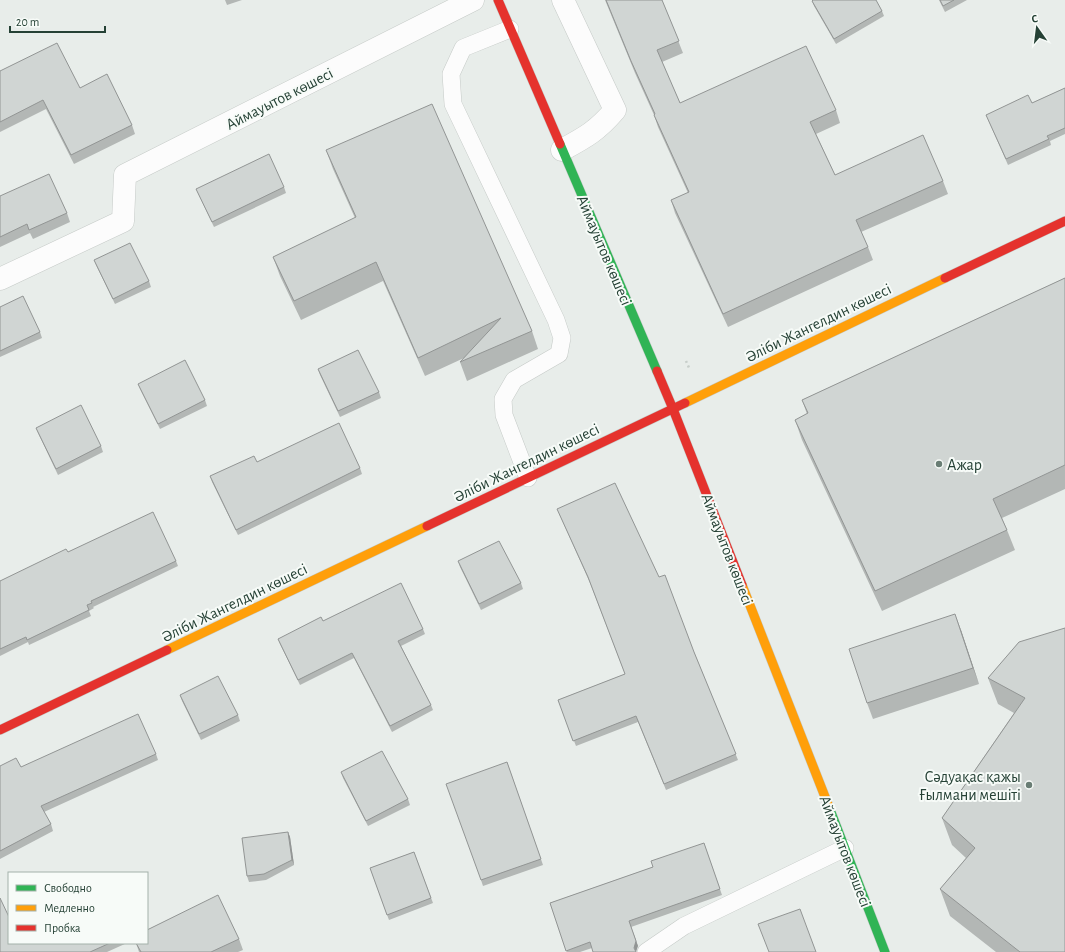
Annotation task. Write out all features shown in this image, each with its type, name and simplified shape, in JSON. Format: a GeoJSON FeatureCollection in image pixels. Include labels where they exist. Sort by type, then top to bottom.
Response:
{"type":"FeatureCollection","features":[{"type":"Feature","properties":{"kind":"street","name":"Аймауытов көшесі"},"geometry":{"type":"LineString","coordinates":[[0,279],[123,221],[125,175],[473,0]]}},
{"type":"Feature","properties":{"kind":"street","name":"Аймауытов көшесі"},"geometry":{"type":"LineString","coordinates":[[498,0],[673,409],[885,952]]}},
{"type":"Feature","properties":{"kind":"street"},"geometry":{"type":"LineString","coordinates":[[562,150],[590,134],[604,123],[615,110],[563,0]]}},
{"type":"Feature","properties":{"kind":"street","name":"Әліби Жангелдин көшесі"},"geometry":{"type":"LineString","coordinates":[[0,730],[1065,221]]}},
{"type":"Feature","properties":{"kind":"lane"},"geometry":{"type":"LineString","coordinates":[[510,29],[463,48],[451,74],[453,104],[556,320],[562,338],[559,354],[514,380],[503,399],[504,415],[528,478]]}},
{"type":"Feature","properties":{"kind":"lane"},"geometry":{"type":"LineString","coordinates":[[646,952],[684,926],[845,848]]}},
{"type":"Feature","properties":{"kind":"building"},"geometry":{"type":"Polygon","coordinates":[[[606,0],[662,0],[679,41],[657,50],[680,103],[806,46],[836,110],[810,122],[835,175],[923,135],[943,181],[856,220],[868,247],[723,314],[671,200],[689,192],[654,115],[655,114],[606,0]]]}},
{"type":"Feature","properties":{"kind":"building"},"geometry":{"type":"Polygon","coordinates":[[[876,0],[882,11],[834,39],[812,1],[876,0]]]}},
{"type":"Feature","properties":{"kind":"building"},"geometry":{"type":"Polygon","coordinates":[[[940,0],[954,0],[943,6],[940,0]]]}},
{"type":"Feature","properties":{"kind":"building"},"geometry":{"type":"Polygon","coordinates":[[[57,43],[80,88],[107,74],[132,125],[71,155],[43,100],[0,122],[0,71],[57,43]]]}},
{"type":"Feature","properties":{"kind":"building"},"geometry":{"type":"Polygon","coordinates":[[[1065,88],[1065,128],[1047,136],[1049,139],[1006,159],[986,115],[1028,95],[1032,103],[1065,88]]]}},
{"type":"Feature","properties":{"kind":"building"},"geometry":{"type":"Polygon","coordinates":[[[432,104],[532,331],[460,362],[501,318],[418,358],[376,262],[294,301],[273,257],[356,217],[326,150],[432,104]]]}},
{"type":"Feature","properties":{"kind":"building"},"geometry":{"type":"Polygon","coordinates":[[[269,154],[284,187],[212,222],[196,189],[269,154]]]}},
{"type":"Feature","properties":{"kind":"building"},"geometry":{"type":"Polygon","coordinates":[[[49,174],[67,213],[29,230],[27,224],[0,237],[0,196],[49,174]]]}},
{"type":"Feature","properties":{"kind":"building"},"geometry":{"type":"Polygon","coordinates":[[[130,243],[149,281],[113,299],[94,260],[130,243]]]}},
{"type":"Feature","properties":{"kind":"building","name":"Ажар"},"geometry":{"type":"Polygon","coordinates":[[[1065,278],[1065,465],[993,499],[1007,530],[875,591],[795,420],[808,413],[802,400],[1065,278]]]}},
{"type":"Feature","properties":{"kind":"building"},"geometry":{"type":"Polygon","coordinates":[[[23,296],[40,332],[0,351],[0,307],[23,296]]]}},
{"type":"Feature","properties":{"kind":"building"},"geometry":{"type":"Polygon","coordinates":[[[358,350],[379,392],[338,411],[318,369],[358,350]]]}},
{"type":"Feature","properties":{"kind":"building"},"geometry":{"type":"Polygon","coordinates":[[[185,360],[205,400],[158,424],[138,384],[185,360]]]}},
{"type":"Feature","properties":{"kind":"building"},"geometry":{"type":"Polygon","coordinates":[[[81,405],[101,446],[56,469],[36,428],[81,405]]]}},
{"type":"Feature","properties":{"kind":"building"},"geometry":{"type":"Polygon","coordinates":[[[339,423],[360,468],[236,530],[210,476],[254,456],[257,462],[339,423]]]}},
{"type":"Feature","properties":{"kind":"building"},"geometry":{"type":"Polygon","coordinates":[[[615,483],[659,577],[665,575],[694,652],[736,754],[664,784],[636,716],[573,741],[558,700],[625,674],[588,577],[557,509],[615,483]]]}},
{"type":"Feature","properties":{"kind":"building"},"geometry":{"type":"Polygon","coordinates":[[[153,512],[176,561],[91,601],[92,603],[87,605],[89,610],[27,640],[26,637],[0,649],[0,581],[66,549],[68,552],[153,512]]]}},
{"type":"Feature","properties":{"kind":"building"},"geometry":{"type":"Polygon","coordinates":[[[499,541],[521,583],[479,604],[458,561],[499,541]]]}},
{"type":"Feature","properties":{"kind":"building"},"geometry":{"type":"Polygon","coordinates":[[[401,583],[423,629],[398,641],[431,705],[390,726],[352,653],[298,680],[278,639],[321,617],[323,621],[401,583]]]}},
{"type":"Feature","properties":{"kind":"building"},"geometry":{"type":"Polygon","coordinates":[[[955,614],[973,668],[867,703],[849,649],[955,614]]]}},
{"type":"Feature","properties":{"kind":"building","name":"Сәдуақас қажы Ғылмани мешіті"},"geometry":{"type":"Polygon","coordinates":[[[1065,628],[1065,952],[1020,952],[940,889],[975,848],[942,818],[1025,698],[988,678],[1019,642],[1065,628]]]}},
{"type":"Feature","properties":{"kind":"building"},"geometry":{"type":"Polygon","coordinates":[[[218,676],[238,715],[199,734],[180,695],[218,676]]]}},
{"type":"Feature","properties":{"kind":"building"},"geometry":{"type":"Polygon","coordinates":[[[138,714],[156,754],[41,806],[51,824],[0,851],[0,766],[16,758],[21,767],[138,714]]]}},
{"type":"Feature","properties":{"kind":"building"},"geometry":{"type":"Polygon","coordinates":[[[382,751],[408,799],[366,821],[341,772],[382,751]]]}},
{"type":"Feature","properties":{"kind":"building"},"geometry":{"type":"Polygon","coordinates":[[[507,762],[541,859],[481,880],[446,784],[507,762]]]}},
{"type":"Feature","properties":{"kind":"building"},"geometry":{"type":"Polygon","coordinates":[[[288,832],[292,860],[264,874],[247,876],[242,838],[288,832]]]}},
{"type":"Feature","properties":{"kind":"building"},"geometry":{"type":"Polygon","coordinates":[[[704,843],[720,889],[629,921],[636,941],[634,948],[636,952],[593,952],[590,942],[566,951],[550,903],[653,867],[651,861],[704,843]]]}},
{"type":"Feature","properties":{"kind":"building"},"geometry":{"type":"Polygon","coordinates":[[[414,852],[431,898],[387,915],[370,868],[414,852]]]}},
{"type":"Feature","properties":{"kind":"building"},"geometry":{"type":"Polygon","coordinates":[[[218,895],[239,939],[211,952],[141,952],[137,944],[148,944],[148,930],[218,895]]]}},
{"type":"Feature","properties":{"kind":"building"},"geometry":{"type":"Polygon","coordinates":[[[0,898],[8,915],[8,944],[108,944],[90,952],[0,952],[0,898]]]}},
{"type":"Feature","properties":{"kind":"building"},"geometry":{"type":"Polygon","coordinates":[[[800,909],[816,952],[769,952],[758,924],[800,909]]]}},
{"type":"Feature","properties":{"kind":"traffic: fast"},"geometry":{"type":"LineString","coordinates":[[560,144],[657,371]]}},
{"type":"Feature","properties":{"kind":"traffic: fast"},"geometry":{"type":"LineString","coordinates":[[829,807],[885,952]]}},
{"type":"Feature","properties":{"kind":"traffic: slow"},"geometry":{"type":"LineString","coordinates":[[685,403],[945,278]]}},
{"type":"Feature","properties":{"kind":"traffic: slow"},"geometry":{"type":"LineString","coordinates":[[167,650],[427,526]]}},
{"type":"Feature","properties":{"kind":"traffic: slow"},"geometry":{"type":"LineString","coordinates":[[742,585],[829,807]]}},
{"type":"Feature","properties":{"kind":"traffic: jam"},"geometry":{"type":"LineString","coordinates":[[498,0],[560,144]]}},
{"type":"Feature","properties":{"kind":"traffic: jam"},"geometry":{"type":"LineString","coordinates":[[945,278],[1065,221]]}},
{"type":"Feature","properties":{"kind":"traffic: jam"},"geometry":{"type":"LineString","coordinates":[[657,371],[742,585]]}},
{"type":"Feature","properties":{"kind":"traffic: jam"},"geometry":{"type":"LineString","coordinates":[[427,526],[685,403]]}},
{"type":"Feature","properties":{"kind":"traffic: jam"},"geometry":{"type":"LineString","coordinates":[[0,730],[167,650]]}},
{"type":"Feature","properties":{"kind":"place","name":"Ажар"},"geometry":{"type":"Point","coordinates":[939,464]}},
{"type":"Feature","properties":{"kind":"place","name":"Сәдуақас қажы Ғылмани мешіті"},"geometry":{"type":"Point","coordinates":[1029,785]}}]}
